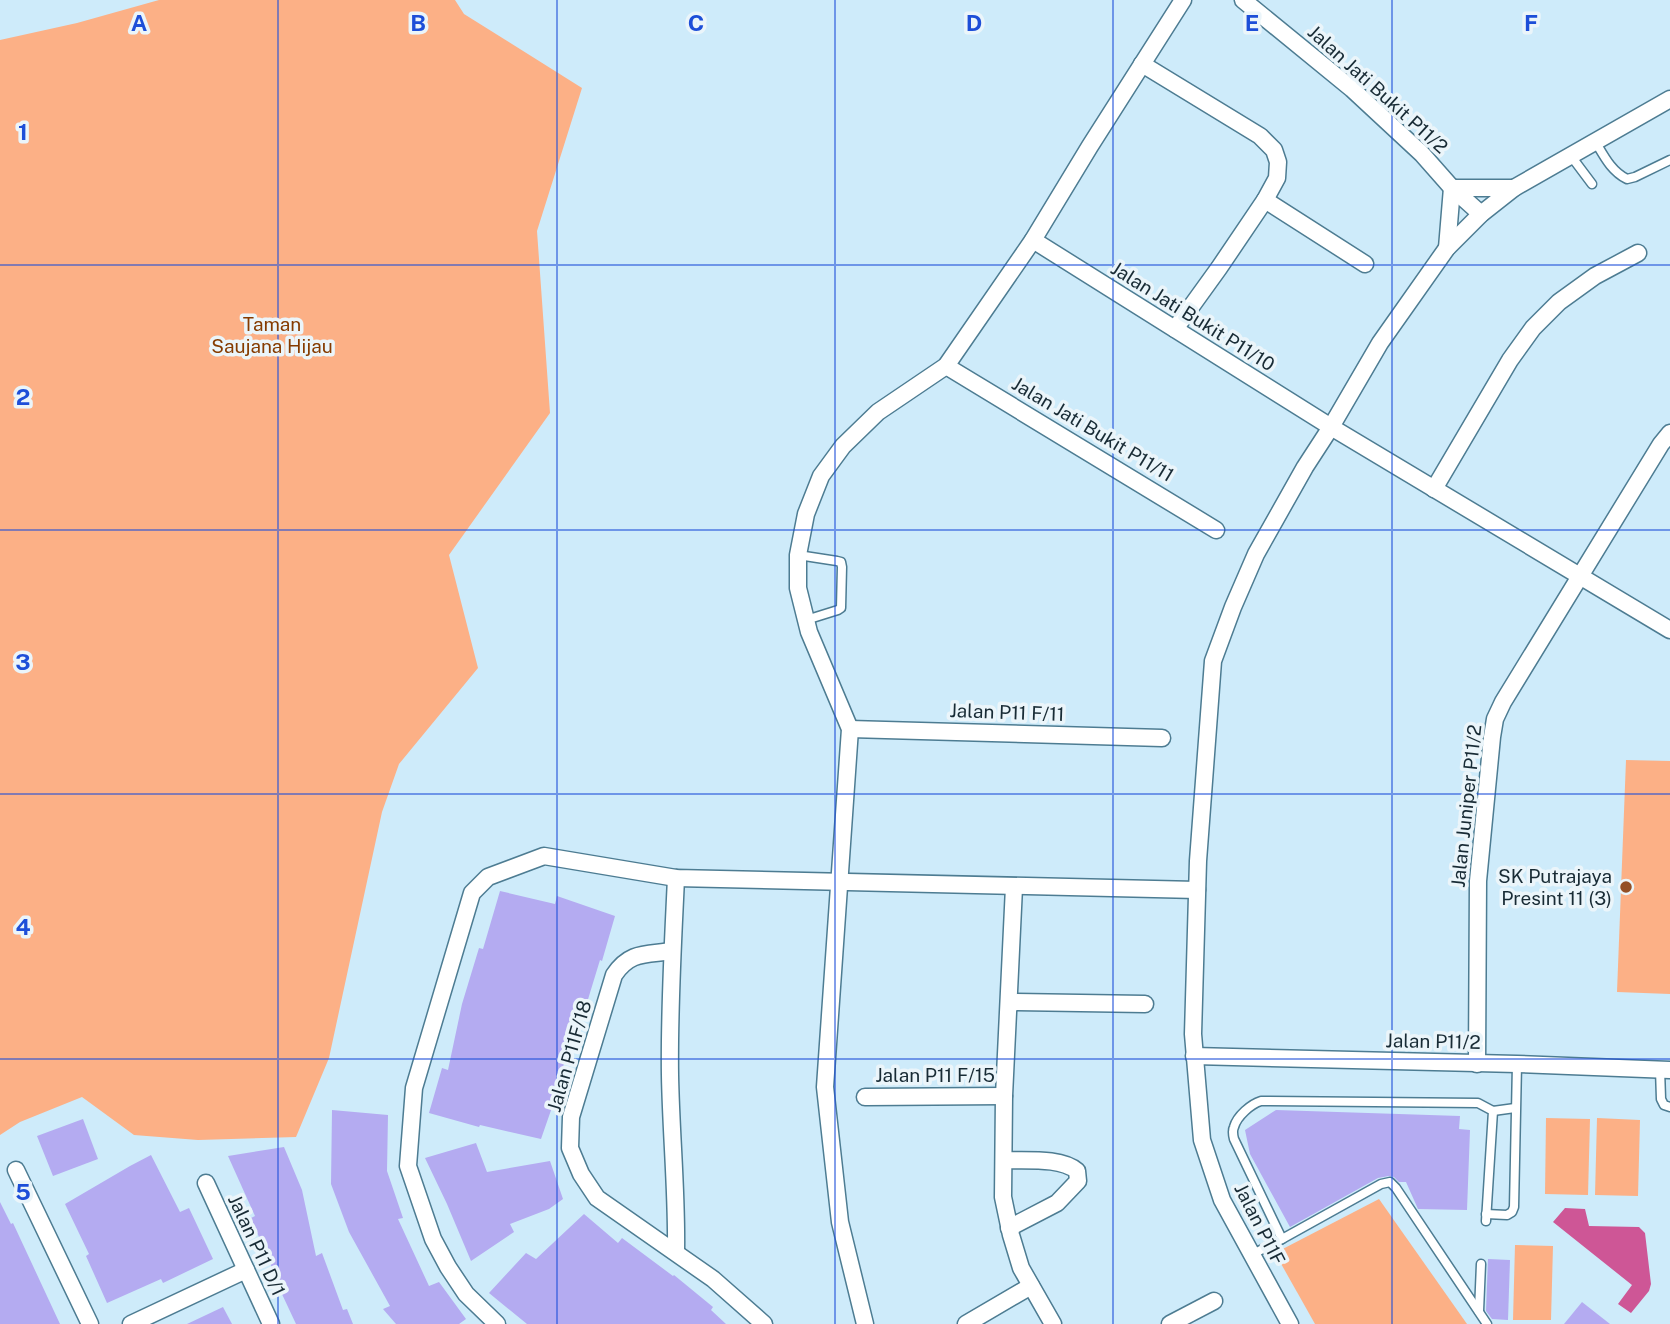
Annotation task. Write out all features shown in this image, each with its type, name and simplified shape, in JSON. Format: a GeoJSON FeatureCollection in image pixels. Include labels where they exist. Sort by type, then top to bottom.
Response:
{"type":"FeatureCollection","features":[{"type":"Feature","properties":{"kind":"street"},"geometry":{"type":"LineString","coordinates":[[865,1324],[840,1222],[825,1087],[850,729],[809,632],[798,587],[798,555],[806,514],[821,476],[843,446],[878,412],[946,366],[1033,240],[1183,0]]}},
{"type":"Feature","properties":{"kind":"street","name":"Jalan Jati Bukit P11/2"},"geometry":{"type":"LineString","coordinates":[[1243,0],[1352,89],[1481,214]]}},
{"type":"Feature","properties":{"kind":"street"},"geometry":{"type":"LineString","coordinates":[[1142,64],[1260,136],[1274,150],[1278,162],[1277,178],[1265,200],[1175,329]]}},
{"type":"Feature","properties":{"kind":"street","name":"Jalan P11F"},"geometry":{"type":"LineString","coordinates":[[1290,1324],[1222,1200],[1202,1140],[1193,1034],[1197,890],[1213,661],[1256,554],[1305,467],[1380,343],[1447,248],[1481,214],[1514,188],[1670,99]]}},
{"type":"Feature","properties":{"kind":"street"},"geometry":{"type":"LineString","coordinates":[[1447,248],[1452,188],[1514,188]]}},
{"type":"Feature","properties":{"kind":"street"},"geometry":{"type":"LineString","coordinates":[[1265,200],[1366,264]]}},
{"type":"Feature","properties":{"kind":"street","name":"Jalan Jati Bukit P11/10"},"geometry":{"type":"LineString","coordinates":[[1033,240],[1331,427],[1670,630]]}},
{"type":"Feature","properties":{"kind":"street"},"geometry":{"type":"LineString","coordinates":[[1434,489],[1510,360],[1533,328],[1559,302],[1595,276],[1638,253]]}},
{"type":"Feature","properties":{"kind":"street","name":"Jalan Jati Bukit P11/11"},"geometry":{"type":"LineString","coordinates":[[946,366],[1216,530]]}},
{"type":"Feature","properties":{"kind":"street","name":"Jalan Juniper P11/2"},"geometry":{"type":"LineString","coordinates":[[1477,1063],[1478,881],[1495,719],[1580,576],[1667,442]]}},
{"type":"Feature","properties":{"kind":"street","name":"Jalan P11 F/11"},"geometry":{"type":"LineString","coordinates":[[850,729],[1162,738]]}},
{"type":"Feature","properties":{"kind":"street"},"geometry":{"type":"LineString","coordinates":[[497,1324],[466,1294],[443,1258],[433,1239],[408,1166],[414,1088],[472,893],[488,877],[544,856],[677,878],[1197,890]]}},
{"type":"Feature","properties":{"kind":"street"},"geometry":{"type":"LineString","coordinates":[[676,1251],[670,1073],[672,951],[677,878]]}},
{"type":"Feature","properties":{"kind":"street"},"geometry":{"type":"LineString","coordinates":[[1014,887],[1004,1096],[1003,1196],[1021,1268],[1053,1324]]}},
{"type":"Feature","properties":{"kind":"street","name":"Jalan P11F/18"},"geometry":{"type":"LineString","coordinates":[[672,951],[632,957],[622,964],[614,975],[571,1117],[570,1148],[581,1174],[597,1198],[676,1251],[764,1324]]}},
{"type":"Feature","properties":{"kind":"street"},"geometry":{"type":"LineString","coordinates":[[1009,1002],[1145,1004]]}},
{"type":"Feature","properties":{"kind":"street","name":"Jalan P11/2"},"geometry":{"type":"LineString","coordinates":[[1194,1056],[1665,1070]]}},
{"type":"Feature","properties":{"kind":"street","name":"Jalan P11 F/15"},"geometry":{"type":"LineString","coordinates":[[865,1097],[1004,1096]]}},
{"type":"Feature","properties":{"kind":"street"},"geometry":{"type":"LineString","coordinates":[[1004,1160],[1070,1165],[1077,1171],[1078,1181],[1057,1203],[1009,1228]]}},
{"type":"Feature","properties":{"kind":"street"},"geometry":{"type":"LineString","coordinates":[[16,1170],[90,1324]]}},
{"type":"Feature","properties":{"kind":"street","name":"Jalan P11 D/1"},"geometry":{"type":"LineString","coordinates":[[206,1183],[271,1324]]}},
{"type":"Feature","properties":{"kind":"street"},"geometry":{"type":"LineString","coordinates":[[131,1324],[246,1270]]}},
{"type":"Feature","properties":{"kind":"street"},"geometry":{"type":"LineString","coordinates":[[966,1324],[1031,1286]]}},
{"type":"Feature","properties":{"kind":"street"},"geometry":{"type":"LineString","coordinates":[[1170,1324],[1214,1301]]}},
{"type":"Feature","properties":{"kind":"lane"},"geometry":{"type":"LineString","coordinates":[[1595,141],[1609,165],[1617,174],[1627,179],[1670,160]]}},
{"type":"Feature","properties":{"kind":"lane"},"geometry":{"type":"LineString","coordinates":[[1571,156],[1592,184]]}},
{"type":"Feature","properties":{"kind":"lane"},"geometry":{"type":"LineString","coordinates":[[798,555],[841,562],[842,567],[841,608],[806,620]]}},
{"type":"Feature","properties":{"kind":"lane"},"geometry":{"type":"LineString","coordinates":[[1493,1111],[1486,1217],[1512,1212],[1517,1064]]}},
{"type":"Feature","properties":{"kind":"lane"},"geometry":{"type":"LineString","coordinates":[[1665,1070],[1661,1099],[1664,1105],[1670,1107]]}},
{"type":"Feature","properties":{"kind":"lane"},"geometry":{"type":"LineString","coordinates":[[1282,1239],[1234,1139],[1234,1123],[1253,1103],[1478,1103],[1493,1111],[1515,1108]]}},
{"type":"Feature","properties":{"kind":"lane"},"geometry":{"type":"LineString","coordinates":[[1251,1255],[1381,1184],[1390,1182],[1487,1324]]}},
{"type":"Feature","properties":{"kind":"lane"},"geometry":{"type":"LineString","coordinates":[[1479,1311],[1481,1264]]}},
{"type":"Feature","properties":{"kind":"green space","name":"Taman Saujana Hijau"},"geometry":{"type":"Polygon","coordinates":[[[159,0],[455,0],[464,14],[582,88],[537,231],[550,413],[449,555],[478,668],[399,764],[382,812],[329,1058],[296,1137],[198,1140],[134,1135],[82,1097],[20,1122],[0,1135],[0,40],[77,23],[159,0]]]}},
{"type":"Feature","properties":{"kind":"green space"},"geometry":{"type":"Polygon","coordinates":[[[1626,760],[1670,761],[1670,994],[1617,992],[1626,760]]]}},
{"type":"Feature","properties":{"kind":"green space"},"geometry":{"type":"Polygon","coordinates":[[[1546,1118],[1590,1119],[1588,1195],[1545,1194],[1546,1118]]]}},
{"type":"Feature","properties":{"kind":"green space"},"geometry":{"type":"Polygon","coordinates":[[[1597,1118],[1640,1120],[1638,1196],[1595,1195],[1597,1118]]]}},
{"type":"Feature","properties":{"kind":"green space"},"geometry":{"type":"Polygon","coordinates":[[[1379,1199],[1467,1324],[1315,1324],[1275,1253],[1379,1199]]]}},
{"type":"Feature","properties":{"kind":"green space"},"geometry":{"type":"Polygon","coordinates":[[[1515,1245],[1553,1246],[1551,1320],[1513,1320],[1515,1245]]]}},
{"type":"Feature","properties":{"kind":"shaded area"},"geometry":{"type":"Polygon","coordinates":[[[1565,1208],[1585,1209],[1589,1226],[1639,1227],[1645,1233],[1651,1284],[1649,1291],[1631,1313],[1618,1304],[1632,1285],[1553,1222],[1565,1208]]]}},
{"type":"Feature","properties":{"kind":"building"},"geometry":{"type":"Polygon","coordinates":[[[500,891],[555,904],[557,896],[615,916],[582,1019],[554,1092],[557,1093],[541,1139],[480,1125],[479,1127],[429,1113],[442,1068],[448,1070],[462,1004],[479,948],[483,949],[500,891]]]}},
{"type":"Feature","properties":{"kind":"building"},"geometry":{"type":"Polygon","coordinates":[[[332,1110],[388,1115],[387,1171],[403,1218],[398,1219],[429,1286],[439,1282],[466,1319],[459,1324],[396,1324],[383,1309],[390,1306],[349,1232],[331,1184],[332,1110]]]}},
{"type":"Feature","properties":{"kind":"building"},"geometry":{"type":"Polygon","coordinates":[[[1276,1110],[1460,1116],[1459,1129],[1470,1130],[1467,1210],[1418,1209],[1406,1182],[1399,1182],[1389,1176],[1378,1178],[1290,1227],[1250,1154],[1245,1130],[1276,1110]]]}},
{"type":"Feature","properties":{"kind":"building"},"geometry":{"type":"Polygon","coordinates":[[[83,1119],[98,1159],[53,1176],[37,1136],[83,1119]]]}},
{"type":"Feature","properties":{"kind":"building"},"geometry":{"type":"Polygon","coordinates":[[[476,1143],[487,1172],[550,1161],[563,1199],[549,1209],[510,1224],[514,1232],[471,1261],[425,1158],[476,1143]]]}},
{"type":"Feature","properties":{"kind":"building"},"geometry":{"type":"Polygon","coordinates":[[[284,1147],[302,1190],[316,1256],[322,1253],[343,1310],[347,1309],[353,1324],[296,1324],[273,1275],[251,1218],[255,1216],[228,1156],[284,1147]]]}},
{"type":"Feature","properties":{"kind":"building"},"geometry":{"type":"Polygon","coordinates":[[[151,1155],[180,1212],[189,1208],[213,1259],[163,1283],[161,1279],[107,1303],[86,1256],[89,1254],[65,1204],[151,1155]]]}},
{"type":"Feature","properties":{"kind":"building"},"geometry":{"type":"Polygon","coordinates":[[[0,1202],[11,1224],[13,1223],[60,1324],[0,1324],[0,1202]]]}},
{"type":"Feature","properties":{"kind":"building"},"geometry":{"type":"Polygon","coordinates":[[[584,1214],[618,1243],[622,1238],[674,1275],[713,1307],[711,1310],[726,1324],[527,1324],[489,1293],[526,1253],[536,1259],[584,1214]]]}},
{"type":"Feature","properties":{"kind":"building"},"geometry":{"type":"Polygon","coordinates":[[[1488,1259],[1510,1260],[1508,1320],[1492,1319],[1486,1311],[1488,1259]]]}},
{"type":"Feature","properties":{"kind":"building"},"geometry":{"type":"Polygon","coordinates":[[[1582,1302],[1610,1324],[1564,1324],[1582,1302]]]}},
{"type":"Feature","properties":{"kind":"building"},"geometry":{"type":"Polygon","coordinates":[[[223,1307],[232,1324],[187,1324],[223,1307]]]}},
{"type":"Feature","properties":{"kind":"place","name":"SK Putrajaya Presint 11 (3)"},"geometry":{"type":"Point","coordinates":[1626,887]}}]}
